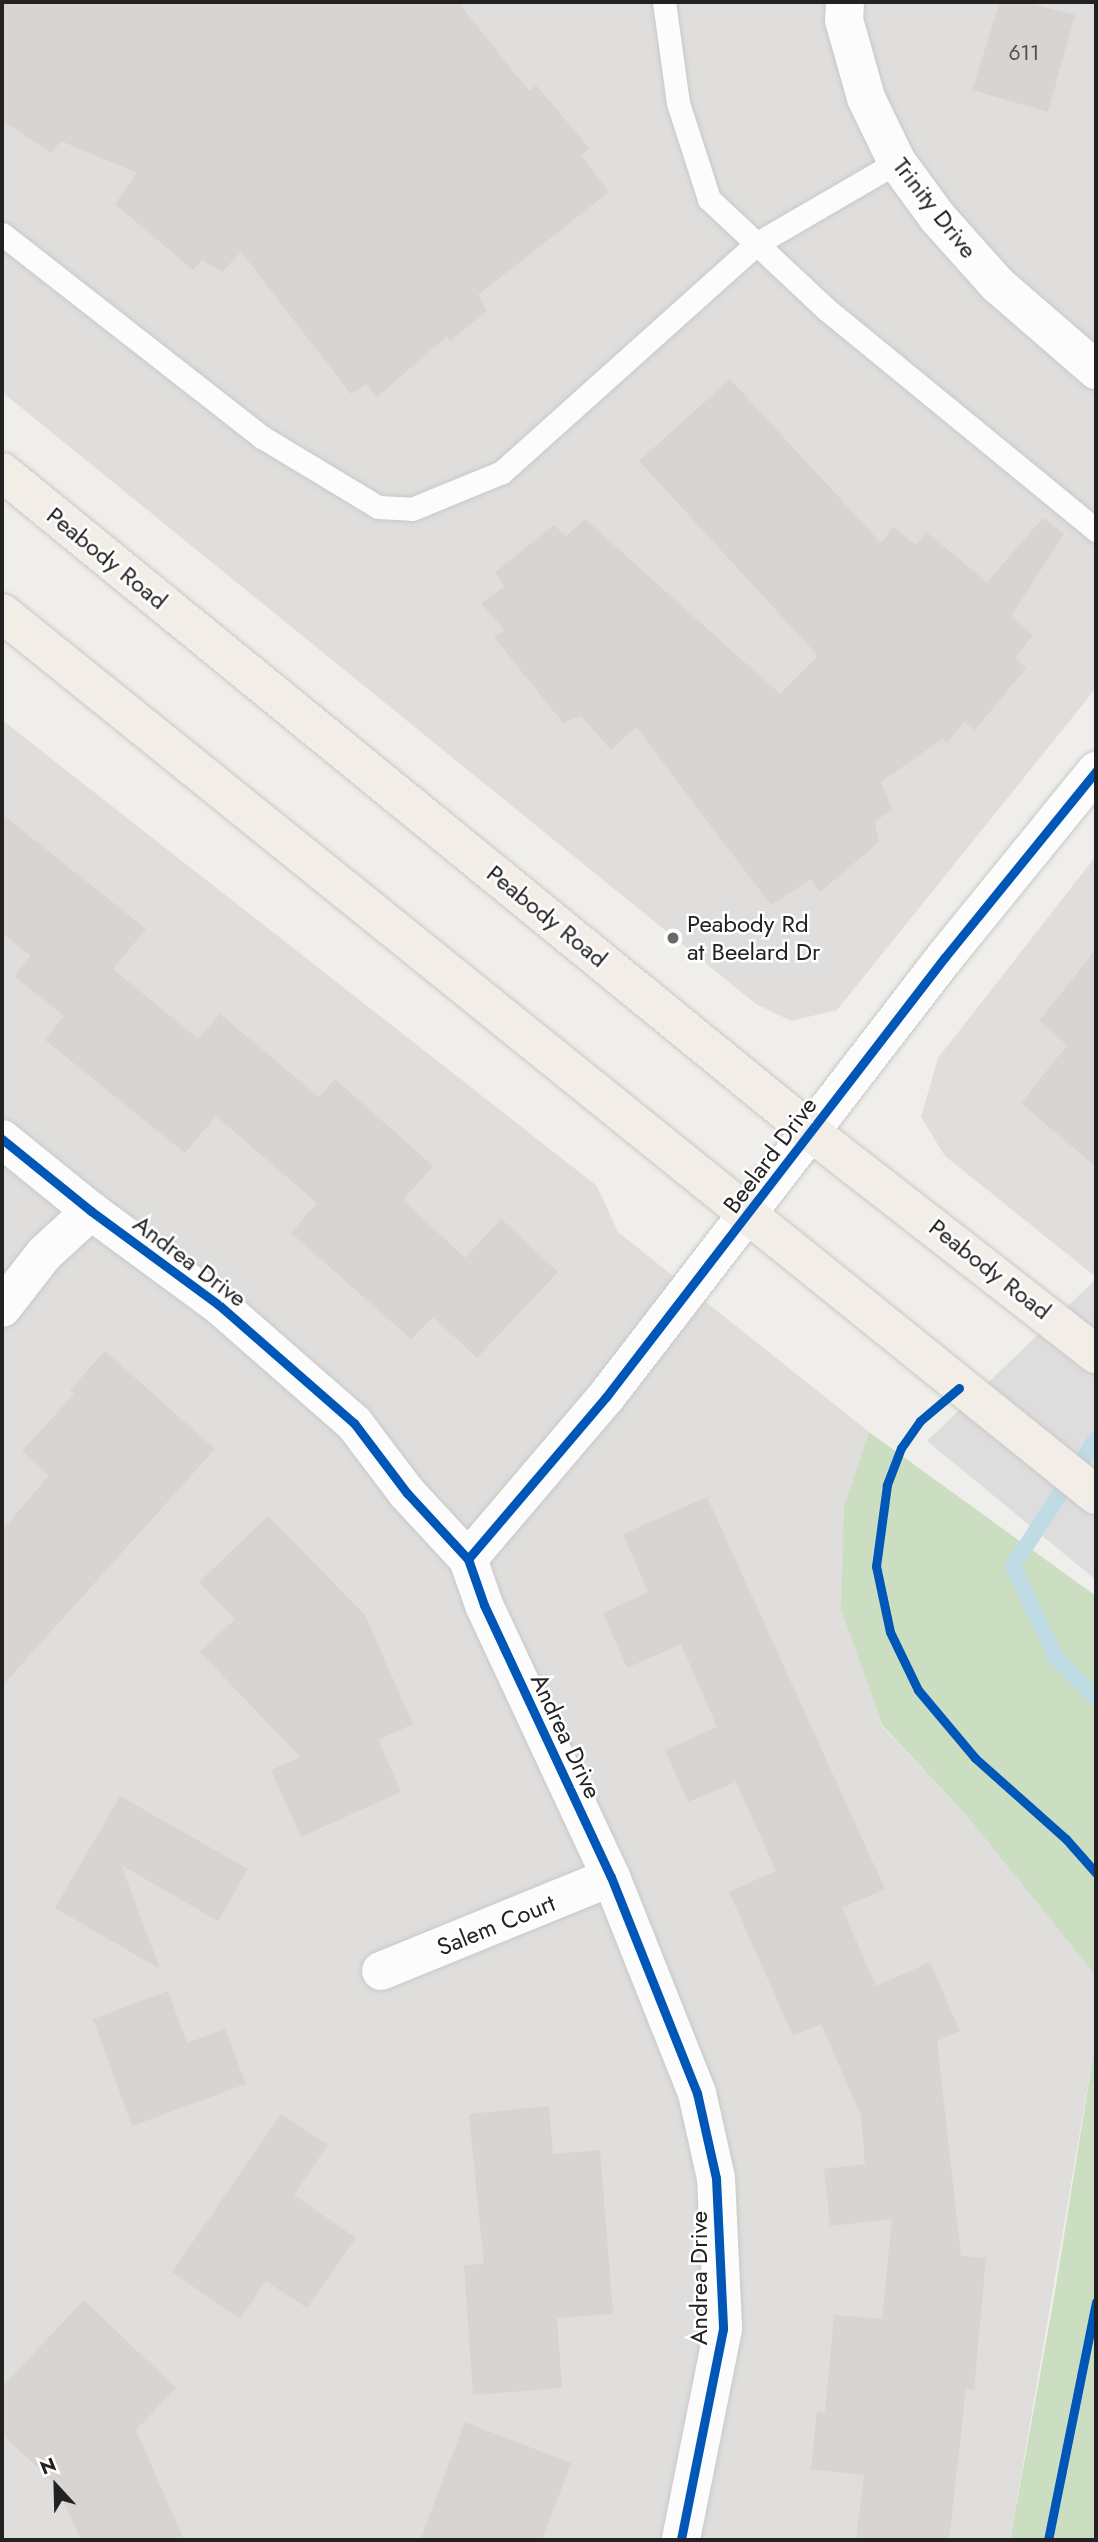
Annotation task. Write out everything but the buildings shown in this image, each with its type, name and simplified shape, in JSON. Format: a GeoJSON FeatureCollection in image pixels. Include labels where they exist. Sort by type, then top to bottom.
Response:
{"type":"FeatureCollection","features":[{"type":"Feature","properties":{"kind":"main road","name":"Peabody Road"},"geometry":{"type":"LineString","coordinates":[[2,472],[812,1133],[1042,1309],[1096,1354]]}},
{"type":"Feature","properties":{"kind":"main road"},"geometry":{"type":"LineString","coordinates":[[2,613],[972,1398],[1096,1494]]}},
{"type":"Feature","properties":{"kind":"street","name":"Trinity Drive"},"geometry":{"type":"LineString","coordinates":[[845,2],[844,20],[866,98],[897,162],[938,218],[998,285],[1096,370]]}},
{"type":"Feature","properties":{"kind":"street","name":"Beelard Drive"},"geometry":{"type":"LineString","coordinates":[[468,1559],[606,1397],[812,1133],[889,1029],[1096,771]]}},
{"type":"Feature","properties":{"kind":"street","name":"Andrea Drive"},"geometry":{"type":"LineString","coordinates":[[2,1139],[91,1212],[219,1305],[354,1423],[407,1493],[468,1559],[484,1605],[611,1877],[697,2093],[716,2178],[723,2329],[681,2540]]}},
{"type":"Feature","properties":{"kind":"street"},"geometry":{"type":"LineString","coordinates":[[2,1308],[44,1254],[91,1212]]}},
{"type":"Feature","properties":{"kind":"street","name":"Salem Court"},"geometry":{"type":"LineString","coordinates":[[381,1971],[611,1877]]}},
{"type":"Feature","properties":{"kind":"lane"},"geometry":{"type":"LineString","coordinates":[[664,2],[678,103],[709,199],[826,309],[1096,530]]}},
{"type":"Feature","properties":{"kind":"lane"},"geometry":{"type":"LineString","coordinates":[[2,234],[262,437],[378,507],[412,509],[502,472],[757,244],[897,162]]}},
{"type":"Feature","properties":{"kind":"shaded area"},"geometry":{"type":"Polygon","coordinates":[[[2,2],[1096,2],[1096,688],[837,1010],[791,1021],[756,1004],[2,392],[2,2]]]}},
{"type":"Feature","properties":{"kind":"shaded area"},"geometry":{"type":"Polygon","coordinates":[[[2,720],[597,1186],[618,1232],[869,1432],[844,1507],[882,1726],[966,1815],[1096,1976],[1096,2038],[1010,2540],[2,2540],[2,720]]]}},
{"type":"Feature","properties":{"kind":"shaded area"},"geometry":{"type":"Polygon","coordinates":[[[1096,856],[1096,1277],[945,1156],[921,1117],[938,1058],[1096,856]]]}},
{"type":"Feature","properties":{"kind":"green space"},"geometry":{"type":"Polygon","coordinates":[[[869,1432],[1096,1596],[1096,1976],[966,1815],[883,1726],[841,1609],[844,1507],[869,1432]]]}},
{"type":"Feature","properties":{"kind":"green space"},"geometry":{"type":"Polygon","coordinates":[[[1096,2038],[1096,2540],[1010,2540],[1054,2298],[1096,2038]]]}},
{"type":"Feature","properties":{"kind":"pier"},"geometry":{"type":"Polygon","coordinates":[[[1096,1279],[1096,1580],[927,1441],[1096,1279]]]}},
{"type":"Feature","properties":{"kind":"waterway"},"geometry":{"type":"LineString","coordinates":[[1096,1439],[1013,1566],[1056,1658],[1096,1698]]}},
{"type":"Feature","properties":{"kind":"cycle path"},"geometry":{"type":"LineString","coordinates":[[468,1559],[606,1397],[945,957],[1096,771]]}},
{"type":"Feature","properties":{"kind":"cycle path"},"geometry":{"type":"LineString","coordinates":[[2,1139],[91,1211],[219,1305],[354,1423],[407,1493],[468,1559],[484,1605],[611,1877],[697,2093],[716,2178],[723,2329],[681,2540]]}},
{"type":"Feature","properties":{"kind":"cycle path"},"geometry":{"type":"LineString","coordinates":[[959,1388],[920,1421],[901,1448],[887,1485],[876,1566],[890,1632],[918,1690],[975,1758],[1066,1839],[1096,1873]]}},
{"type":"Feature","properties":{"kind":"cycle path"},"geometry":{"type":"LineString","coordinates":[[1048,2540],[1096,2302]]}},
{"type":"Feature","properties":{"kind":"place","name":"Peabody Rd at Beelard Dr"},"geometry":{"type":"Point","coordinates":[673,938]}}]}
